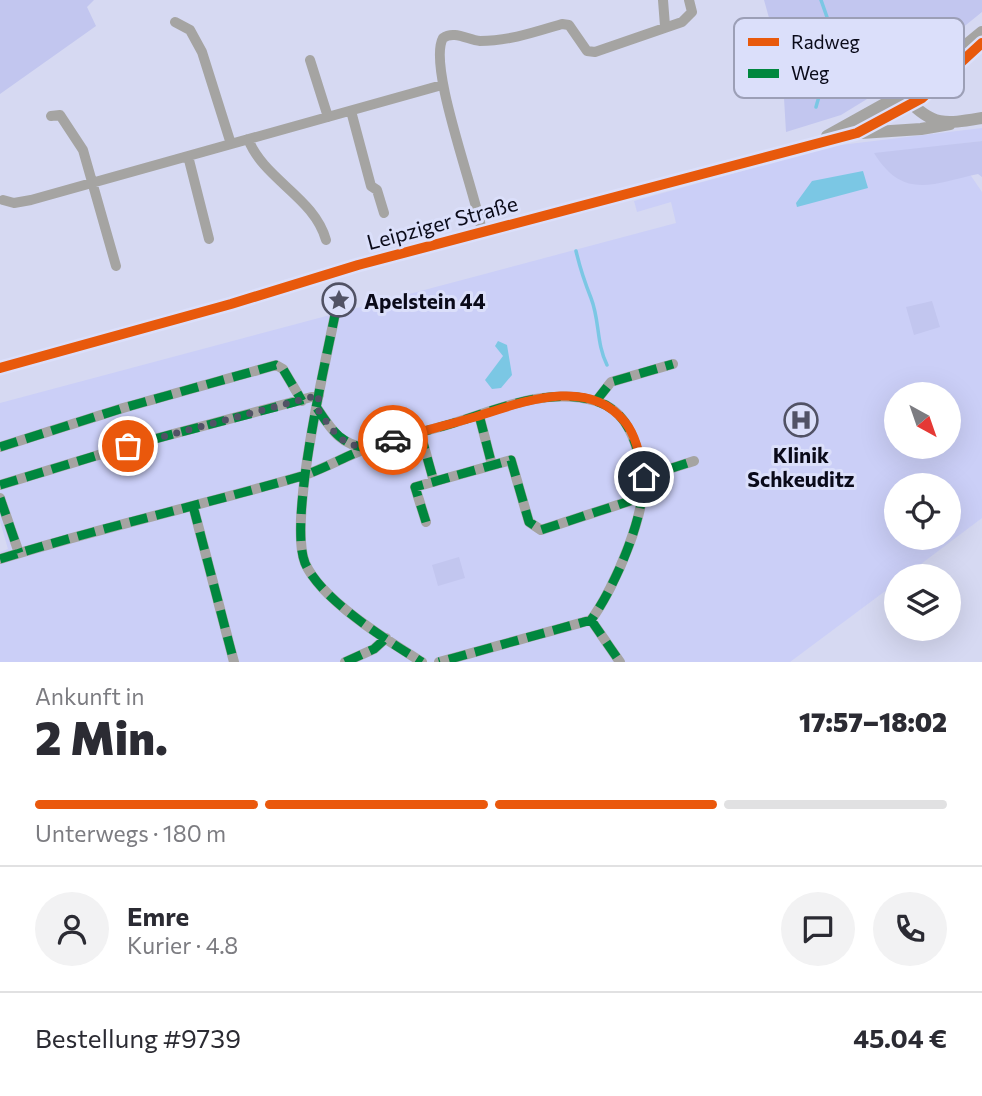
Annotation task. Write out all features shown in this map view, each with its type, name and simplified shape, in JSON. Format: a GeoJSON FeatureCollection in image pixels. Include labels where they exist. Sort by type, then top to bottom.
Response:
{"type":"FeatureCollection","features":[{"type":"Feature","properties":{"kind":"street"},"geometry":{"type":"LineString","coordinates":[[663,0],[666,26]]}},
{"type":"Feature","properties":{"kind":"street"},"geometry":{"type":"LineString","coordinates":[[482,232],[443,85],[439,49],[443,38],[451,34],[476,41],[505,40],[562,24],[569,25],[587,51],[595,52],[690,16],[689,0]]}},
{"type":"Feature","properties":{"kind":"street"},"geometry":{"type":"LineString","coordinates":[[175,22],[190,30],[202,52],[231,144]]}},
{"type":"Feature","properties":{"kind":"street","name":"Leipziger Straße"},"geometry":{"type":"LineString","coordinates":[[964,48],[982,32]]}},
{"type":"Feature","properties":{"kind":"street","name":"Leipziger Straße"},"geometry":{"type":"LineString","coordinates":[[964,60],[982,43]]}},
{"type":"Feature","properties":{"kind":"street"},"geometry":{"type":"LineString","coordinates":[[310,60],[328,117]]}},
{"type":"Feature","properties":{"kind":"street"},"geometry":{"type":"LineString","coordinates":[[1,201],[14,204],[443,85]]}},
{"type":"Feature","properties":{"kind":"street"},"geometry":{"type":"LineString","coordinates":[[908,99],[931,120],[950,124]]}},
{"type":"Feature","properties":{"kind":"street","name":"Leipziger Straße"},"geometry":{"type":"LineString","coordinates":[[804,146],[908,99]]}},
{"type":"Feature","properties":{"kind":"street"},"geometry":{"type":"LineString","coordinates":[[890,109],[909,129]]}},
{"type":"Feature","properties":{"kind":"street","name":"Leipziger Straße"},"geometry":{"type":"LineString","coordinates":[[857,133],[890,109]]}},
{"type":"Feature","properties":{"kind":"street"},"geometry":{"type":"LineString","coordinates":[[351,111],[371,186],[377,190],[384,213]]}},
{"type":"Feature","properties":{"kind":"street"},"geometry":{"type":"LineString","coordinates":[[51,116],[60,115],[83,150],[116,266]]}},
{"type":"Feature","properties":{"kind":"street","name":"Leipziger Straße"},"geometry":{"type":"LineString","coordinates":[[0,368],[482,232],[804,146],[857,133],[909,129],[982,118]]}},
{"type":"Feature","properties":{"kind":"street"},"geometry":{"type":"LineString","coordinates":[[248,139],[262,163],[317,218],[326,240]]}},
{"type":"Feature","properties":{"kind":"street"},"geometry":{"type":"LineString","coordinates":[[188,156],[209,239]]}},
{"type":"Feature","properties":{"kind":"street"},"geometry":{"type":"LineString","coordinates":[[336,310],[306,474],[301,532],[304,561],[326,592],[422,662]]}},
{"type":"Feature","properties":{"kind":"street"},"geometry":{"type":"LineString","coordinates":[[596,401],[611,382],[673,364]]}},
{"type":"Feature","properties":{"kind":"street"},"geometry":{"type":"LineString","coordinates":[[0,447],[123,408],[276,365],[283,369],[302,401]]}},
{"type":"Feature","properties":{"kind":"street"},"geometry":{"type":"LineString","coordinates":[[0,485],[152,439],[319,395]]}},
{"type":"Feature","properties":{"kind":"street"},"geometry":{"type":"LineString","coordinates":[[0,559],[306,474],[367,448],[522,400],[558,396],[596,401],[616,412],[635,440],[644,477],[642,497],[627,549],[591,620],[439,662]]}},
{"type":"Feature","properties":{"kind":"street"},"geometry":{"type":"LineString","coordinates":[[317,408],[341,440],[352,446],[367,448]]}},
{"type":"Feature","properties":{"kind":"street"},"geometry":{"type":"LineString","coordinates":[[479,415],[492,465]]}},
{"type":"Feature","properties":{"kind":"street"},"geometry":{"type":"LineString","coordinates":[[420,432],[434,482]]}},
{"type":"Feature","properties":{"kind":"street"},"geometry":{"type":"LineString","coordinates":[[426,522],[415,487],[511,460],[529,522],[541,530],[642,497]]}},
{"type":"Feature","properties":{"kind":"street"},"geometry":{"type":"LineString","coordinates":[[644,477],[694,461]]}},
{"type":"Feature","properties":{"kind":"street"},"geometry":{"type":"LineString","coordinates":[[0,498],[19,553]]}},
{"type":"Feature","properties":{"kind":"street"},"geometry":{"type":"LineString","coordinates":[[193,506],[234,662]]}},
{"type":"Feature","properties":{"kind":"street"},"geometry":{"type":"LineString","coordinates":[[591,620],[620,662]]}},
{"type":"Feature","properties":{"kind":"street"},"geometry":{"type":"LineString","coordinates":[[345,662],[374,649],[386,638]]}},
{"type":"Feature","properties":{"kind":"shaded area"},"geometry":{"type":"Polygon","coordinates":[[[0,0],[94,0],[87,7],[96,26],[0,94],[0,0]]]}},
{"type":"Feature","properties":{"kind":"shaded area"},"geometry":{"type":"Polygon","coordinates":[[[764,0],[982,0],[982,12],[964,27],[964,18],[769,18],[764,0]]]}},
{"type":"Feature","properties":{"kind":"shaded area"},"geometry":{"type":"Polygon","coordinates":[[[784,98],[869,98],[841,115],[786,132],[784,98]]]}},
{"type":"Feature","properties":{"kind":"shaded area"},"geometry":{"type":"Polygon","coordinates":[[[982,128],[982,141],[950,145],[982,192],[982,518],[961,534],[961,473],[884,473],[884,550],[940,550],[921,564],[884,564],[884,592],[790,662],[0,662],[0,552],[8,549],[0,521],[0,403],[676,223],[671,202],[637,212],[634,201],[832,146],[982,128]]]}},
{"type":"Feature","properties":{"kind":"shaded area"},"geometry":{"type":"Polygon","coordinates":[[[982,141],[982,177],[978,174],[933,184],[920,185],[896,178],[874,153],[982,141]]]}},
{"type":"Feature","properties":{"kind":"shaded area"},"geometry":{"type":"Polygon","coordinates":[[[863,171],[868,188],[797,207],[796,203],[812,181],[863,171]]]}},
{"type":"Feature","properties":{"kind":"shaded area"},"geometry":{"type":"Polygon","coordinates":[[[932,301],[940,327],[914,335],[906,307],[932,301]]]}},
{"type":"Feature","properties":{"kind":"shaded area"},"geometry":{"type":"Polygon","coordinates":[[[498,341],[507,345],[512,375],[501,388],[492,389],[485,380],[503,356],[495,346],[498,341]]]}},
{"type":"Feature","properties":{"kind":"shaded area"},"geometry":{"type":"Polygon","coordinates":[[[459,557],[465,578],[438,586],[432,565],[459,557]]]}},
{"type":"Feature","properties":{"kind":"waterway"},"geometry":{"type":"LineString","coordinates":[[821,0],[827,18]]}},
{"type":"Feature","properties":{"kind":"waterway"},"geometry":{"type":"LineString","coordinates":[[816,107],[819,98]]}},
{"type":"Feature","properties":{"kind":"waterway"},"geometry":{"type":"LineString","coordinates":[[576,251],[594,307],[601,348],[607,365]]}},
{"type":"Feature","properties":{"kind":"marked path"},"geometry":{"type":"LineString","coordinates":[[336,310],[317,401],[305,478],[301,513],[301,542],[305,563],[313,577],[340,605],[422,662]]}},
{"type":"Feature","properties":{"kind":"marked path"},"geometry":{"type":"LineString","coordinates":[[596,401],[611,382],[673,364]]}},
{"type":"Feature","properties":{"kind":"marked path"},"geometry":{"type":"LineString","coordinates":[[0,447],[123,408],[276,365],[283,369],[302,401]]}},
{"type":"Feature","properties":{"kind":"marked path"},"geometry":{"type":"LineString","coordinates":[[0,559],[302,476],[375,445],[520,402],[558,396],[577,397],[607,406],[622,419],[633,436],[642,467],[643,484],[636,524],[620,568],[591,620],[439,662]]}},
{"type":"Feature","properties":{"kind":"marked path"},"geometry":{"type":"LineString","coordinates":[[0,485],[128,446],[306,399]]}},
{"type":"Feature","properties":{"kind":"marked path"},"geometry":{"type":"LineString","coordinates":[[317,408],[343,440],[367,448]]}},
{"type":"Feature","properties":{"kind":"marked path"},"geometry":{"type":"LineString","coordinates":[[479,415],[492,465]]}},
{"type":"Feature","properties":{"kind":"marked path"},"geometry":{"type":"LineString","coordinates":[[420,432],[434,482]]}},
{"type":"Feature","properties":{"kind":"marked path"},"geometry":{"type":"LineString","coordinates":[[426,522],[415,487],[511,460],[529,522],[541,530],[642,497]]}},
{"type":"Feature","properties":{"kind":"marked path"},"geometry":{"type":"LineString","coordinates":[[644,477],[694,461]]}},
{"type":"Feature","properties":{"kind":"marked path"},"geometry":{"type":"LineString","coordinates":[[0,498],[19,553]]}},
{"type":"Feature","properties":{"kind":"marked path"},"geometry":{"type":"LineString","coordinates":[[193,506],[234,662]]}},
{"type":"Feature","properties":{"kind":"marked path"},"geometry":{"type":"LineString","coordinates":[[591,620],[620,662]]}},
{"type":"Feature","properties":{"kind":"marked path"},"geometry":{"type":"LineString","coordinates":[[345,662],[374,649],[386,638]]}},
{"type":"Feature","properties":{"kind":"cycle path"},"geometry":{"type":"LineString","coordinates":[[964,60],[982,43]]}},
{"type":"Feature","properties":{"kind":"cycle path"},"geometry":{"type":"LineString","coordinates":[[0,368],[231,304],[358,265],[857,133],[922,98]]}},
{"type":"Feature","properties":{"kind":"way so far"},"geometry":{"type":"LineString","coordinates":[[128,446],[319,395],[317,408],[341,440],[352,446],[367,448],[393,440]]}},
{"type":"Feature","properties":{"kind":"place","name":"Apelstein 44"},"geometry":{"type":"Point","coordinates":[339,300]}},
{"type":"Feature","properties":{"kind":"place","name":"Klinik Schkeuditz"},"geometry":{"type":"Point","coordinates":[801,420]}},
{"type":"Feature","properties":{"kind":"route"},"geometry":{"type":"LineString","coordinates":[[393,440],[522,400],[558,396],[596,401],[616,412],[626,423],[635,440],[644,477]]}}]}
